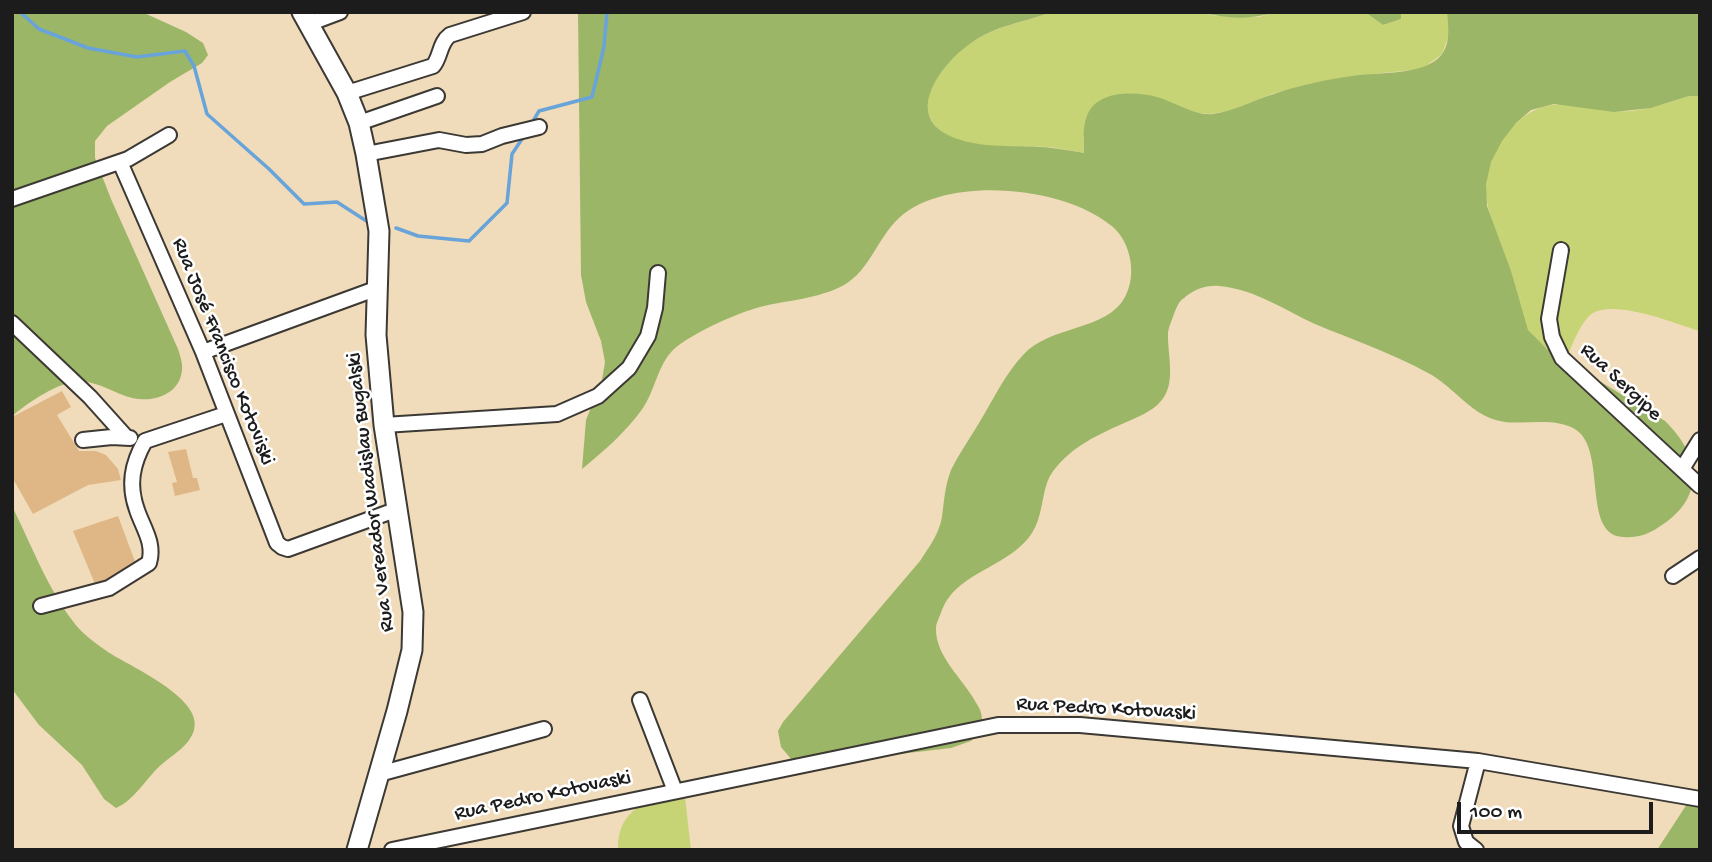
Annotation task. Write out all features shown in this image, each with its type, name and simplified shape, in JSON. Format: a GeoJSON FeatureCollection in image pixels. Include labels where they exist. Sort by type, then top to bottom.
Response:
{"type":"FeatureCollection","features":[{"type":"Feature","properties":{"kind":"main road","name":"Rua Vereador Wadislau Bugalski"},"geometry":{"type":"LineString","coordinates":[[305,18],[346,93],[359,123],[366,154],[379,231],[376,335],[384,425],[413,612],[412,650],[357,850]]}},
{"type":"Feature","properties":{"kind":"street"},"geometry":{"type":"LineString","coordinates":[[305,18],[340,12]]}},
{"type":"Feature","properties":{"kind":"street"},"geometry":{"type":"LineString","coordinates":[[346,93],[433,66],[444,39],[450,35],[523,12]]}},
{"type":"Feature","properties":{"kind":"street"},"geometry":{"type":"LineString","coordinates":[[359,123],[438,96]]}},
{"type":"Feature","properties":{"kind":"street"},"geometry":{"type":"LineString","coordinates":[[366,154],[439,140],[466,145],[482,144],[539,127]]}},
{"type":"Feature","properties":{"kind":"street"},"geometry":{"type":"LineString","coordinates":[[12,199],[120,162],[150,148],[169,135]]}},
{"type":"Feature","properties":{"kind":"street","name":"Rua José Francisco Kotoviski"},"geometry":{"type":"LineString","coordinates":[[120,162],[203,352],[277,543],[288,549],[398,509]]}},
{"type":"Feature","properties":{"kind":"street","name":"Rua Sergipe"},"geometry":{"type":"LineString","coordinates":[[1561,250],[1549,320],[1552,337],[1562,358],[1700,486]]}},
{"type":"Feature","properties":{"kind":"street"},"geometry":{"type":"LineString","coordinates":[[384,425],[557,414],[598,396],[629,368],[648,337],[655,308],[658,273]]}},
{"type":"Feature","properties":{"kind":"street"},"geometry":{"type":"LineString","coordinates":[[203,352],[378,288]]}},
{"type":"Feature","properties":{"kind":"street"},"geometry":{"type":"LineString","coordinates":[[12,323],[90,397],[126,438]]}},
{"type":"Feature","properties":{"kind":"street"},"geometry":{"type":"LineString","coordinates":[[83,440],[98,437],[145,441],[226,414]]}},
{"type":"Feature","properties":{"kind":"street"},"geometry":{"type":"LineString","coordinates":[[1682,469],[1700,440]]}},
{"type":"Feature","properties":{"kind":"street"},"geometry":{"type":"LineString","coordinates":[[41,606],[109,588],[149,563],[152,552],[136,508],[131,484],[134,465],[145,441]]}},
{"type":"Feature","properties":{"kind":"street"},"geometry":{"type":"LineString","coordinates":[[1673,576],[1700,558]]}},
{"type":"Feature","properties":{"kind":"street"},"geometry":{"type":"LineString","coordinates":[[640,701],[675,791]]}},
{"type":"Feature","properties":{"kind":"street","name":"Rua Pedro Kotovaski"},"geometry":{"type":"LineString","coordinates":[[392,850],[998,725],[1080,725],[1478,761],[1700,799]]}},
{"type":"Feature","properties":{"kind":"street"},"geometry":{"type":"LineString","coordinates":[[379,774],[544,729]]}},
{"type":"Feature","properties":{"kind":"street"},"geometry":{"type":"LineString","coordinates":[[1476,850],[1465,842],[1461,826],[1478,761]]}},
{"type":"Feature","properties":{"kind":"green space"},"geometry":{"type":"Polygon","coordinates":[[[12,12],[142,12],[186,32],[203,43],[208,55],[202,63],[107,126],[95,141],[95,158],[111,199],[180,357],[180,378],[171,391],[157,398],[132,398],[94,383],[80,381],[44,394],[12,416],[12,12]]]}},
{"type":"Feature","properties":{"kind":"green space"},"geometry":{"type":"Polygon","coordinates":[[[578,12],[1052,12],[990,32],[960,52],[949,62],[932,88],[928,102],[929,115],[936,126],[950,136],[974,143],[1084,153],[1087,116],[1092,107],[1107,97],[1117,94],[1148,95],[1199,113],[1213,114],[1312,83],[1414,70],[1435,61],[1445,49],[1448,34],[1447,12],[1700,12],[1700,96],[1689,96],[1651,108],[1614,112],[1554,104],[1531,110],[1502,141],[1491,162],[1486,184],[1487,206],[1511,271],[1528,330],[1547,349],[1665,421],[1686,448],[1693,476],[1691,490],[1674,516],[1650,532],[1623,537],[1610,532],[1602,522],[1598,506],[1590,452],[1584,438],[1573,428],[1553,422],[1510,422],[1490,418],[1481,414],[1436,378],[1400,359],[1245,291],[1219,286],[1201,288],[1180,301],[1170,325],[1169,386],[1161,401],[1143,414],[1092,439],[1065,458],[1050,476],[1038,520],[1025,542],[1005,558],[961,585],[944,606],[936,626],[937,638],[945,658],[980,710],[980,732],[971,741],[951,748],[797,766],[781,747],[778,731],[783,722],[927,551],[941,523],[951,470],[1017,362],[1034,345],[1092,322],[1117,308],[1125,297],[1131,279],[1128,250],[1113,227],[1092,213],[1066,202],[1037,195],[975,191],[946,195],[920,204],[899,218],[861,271],[844,285],[813,296],[750,310],[714,325],[673,350],[643,408],[615,440],[582,469],[586,420],[602,380],[605,362],[601,341],[586,302],[581,275],[578,12]]]}},
{"type":"Feature","properties":{"kind":"green space"},"geometry":{"type":"Polygon","coordinates":[[[1052,12],[1202,12],[1216,16],[1259,17],[1276,12],[1365,12],[1383,25],[1401,19],[1401,12],[1447,12],[1449,35],[1442,54],[1422,69],[1309,84],[1272,94],[1230,111],[1200,113],[1083,137],[1084,153],[1047,147],[970,143],[947,135],[935,125],[929,112],[928,99],[932,86],[961,50],[1001,28],[1052,12]]]}},
{"type":"Feature","properties":{"kind":"green space"},"geometry":{"type":"Polygon","coordinates":[[[1202,12],[1276,12],[1239,18],[1202,12]]]}},
{"type":"Feature","properties":{"kind":"green space"},"geometry":{"type":"Polygon","coordinates":[[[1365,12],[1401,12],[1401,19],[1383,25],[1365,12]]]}},
{"type":"Feature","properties":{"kind":"green space"},"geometry":{"type":"Polygon","coordinates":[[[1689,96],[1700,96],[1700,331],[1643,313],[1611,309],[1599,311],[1589,316],[1582,326],[1566,360],[1536,339],[1524,323],[1487,203],[1487,173],[1491,160],[1506,134],[1516,123],[1539,108],[1566,105],[1621,112],[1650,108],[1689,96]]]}},
{"type":"Feature","properties":{"kind":"green space"},"geometry":{"type":"Polygon","coordinates":[[[12,506],[47,579],[76,625],[108,652],[177,695],[188,706],[194,718],[194,730],[185,745],[156,770],[129,800],[116,808],[104,799],[82,765],[39,725],[12,689],[12,506]]]}},
{"type":"Feature","properties":{"kind":"green space"},"geometry":{"type":"Polygon","coordinates":[[[684,788],[691,850],[618,850],[619,835],[629,815],[648,802],[684,788]]]}},
{"type":"Feature","properties":{"kind":"green space"},"geometry":{"type":"Polygon","coordinates":[[[1687,804],[1700,805],[1700,850],[1657,850],[1687,804]]]}},
{"type":"Feature","properties":{"kind":"building"},"geometry":{"type":"Polygon","coordinates":[[[62,391],[71,407],[57,415],[79,451],[96,451],[106,455],[118,469],[121,480],[88,485],[33,514],[12,477],[12,417],[62,391]]]}},
{"type":"Feature","properties":{"kind":"building"},"geometry":{"type":"Polygon","coordinates":[[[186,449],[193,478],[197,478],[200,490],[175,496],[172,483],[177,482],[168,452],[186,449]]]}},
{"type":"Feature","properties":{"kind":"building"},"geometry":{"type":"Polygon","coordinates":[[[118,516],[137,567],[95,584],[73,531],[118,516]]]}},
{"type":"Feature","properties":{"kind":"waterway"},"geometry":{"type":"LineString","coordinates":[[20,12],[39,29],[88,48],[137,57],[185,51],[194,66],[207,114],[304,204],[337,202],[371,224]]}},
{"type":"Feature","properties":{"kind":"waterway"},"geometry":{"type":"LineString","coordinates":[[532,123],[539,111],[592,97],[604,47],[607,12]]}},
{"type":"Feature","properties":{"kind":"waterway"},"geometry":{"type":"LineString","coordinates":[[396,228],[418,236],[469,241],[507,203],[512,154],[524,136]]}}]}
